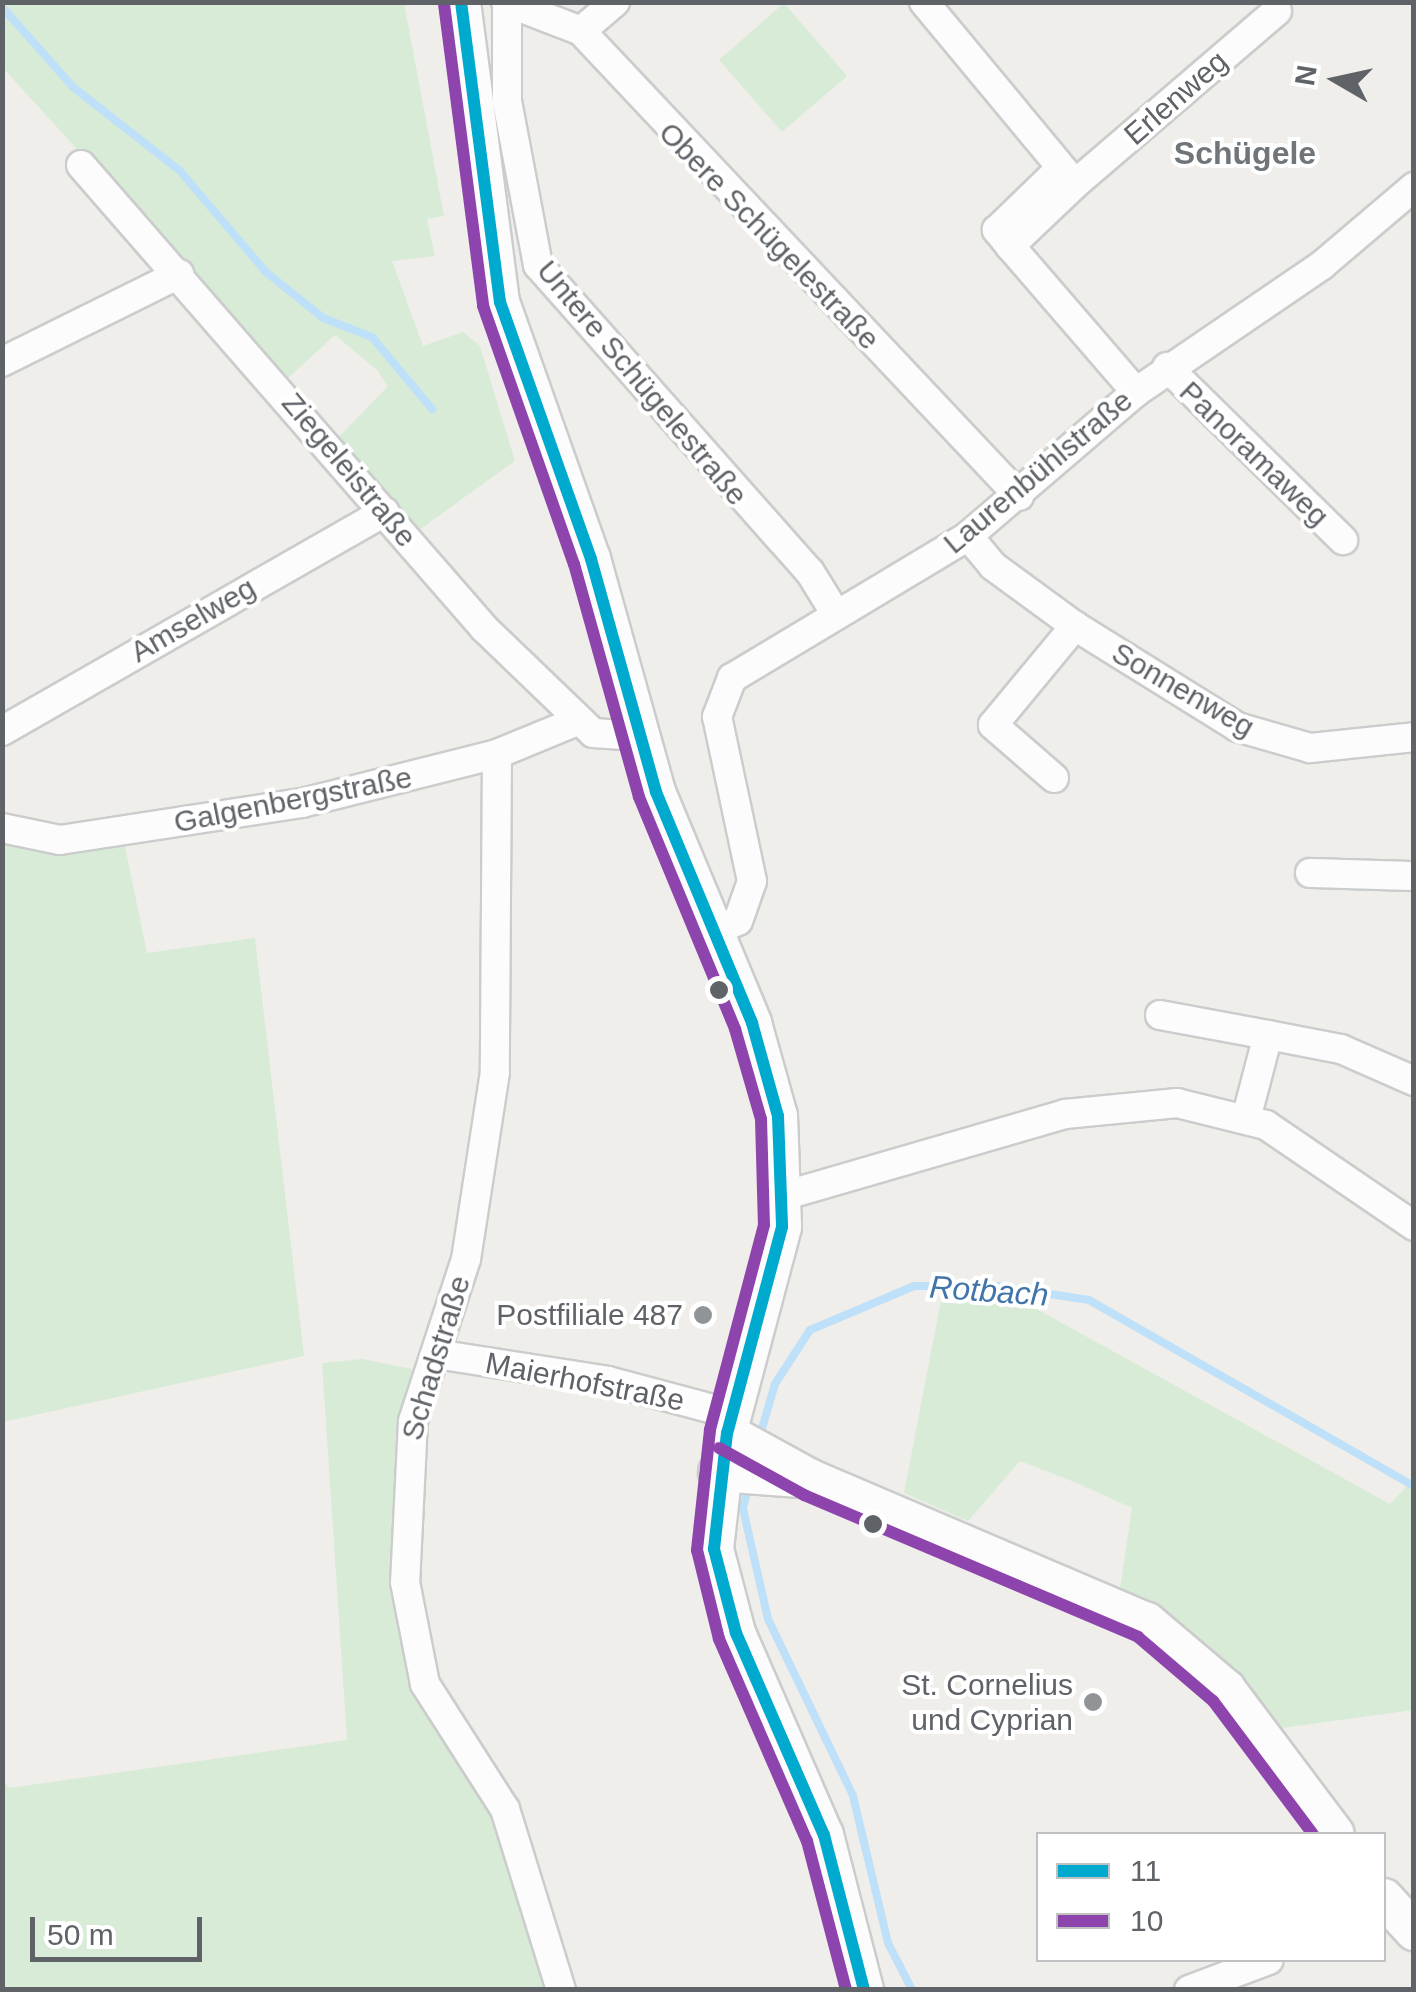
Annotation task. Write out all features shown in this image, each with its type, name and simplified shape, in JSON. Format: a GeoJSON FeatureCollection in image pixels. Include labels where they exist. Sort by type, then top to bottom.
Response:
{"type":"FeatureCollection","features":[{"type":"Feature","properties":{"kind":"street"},"geometry":{"type":"LineString","coordinates":[[461,2],[500,302],[591,559],[638,736],[770,1082],[783,1196],[742,1451],[716,1572],[824,1835],[864,1990]]}},
{"type":"Feature","properties":{"kind":"street"},"geometry":{"type":"LineString","coordinates":[[581,31],[615,2]]}},
{"type":"Feature","properties":{"kind":"street","name":"Obere Schügelestraße"},"geometry":{"type":"LineString","coordinates":[[506,4],[581,31],[1019,496]]}},
{"type":"Feature","properties":{"kind":"street","name":"Untere Schügelestraße"},"geometry":{"type":"LineString","coordinates":[[506,4],[507,101],[538,265],[810,572],[834,611]]}},
{"type":"Feature","properties":{"kind":"street"},"geometry":{"type":"LineString","coordinates":[[940,8],[1068,176]]}},
{"type":"Feature","properties":{"kind":"street","name":"Erlenweg"},"geometry":{"type":"LineString","coordinates":[[1136,392],[1010,246],[1068,176],[1277,10]]}},
{"type":"Feature","properties":{"kind":"street","name":"Ziegeleistraße"},"geometry":{"type":"LineString","coordinates":[[81,165],[386,512],[577,720],[608,740],[638,736]]}},
{"type":"Feature","properties":{"kind":"street","name":"Laurenbühlstraße"},"geometry":{"type":"LineString","coordinates":[[713,932],[738,921],[752,881],[718,704],[748,663],[968,536],[1136,392],[1322,265],[1414,187]]}},
{"type":"Feature","properties":{"kind":"street"},"geometry":{"type":"LineString","coordinates":[[2,362],[179,274]]}},
{"type":"Feature","properties":{"kind":"street","name":"Panoramaweg"},"geometry":{"type":"LineString","coordinates":[[1167,368],[1343,540]]}},
{"type":"Feature","properties":{"kind":"street","name":"Amselweg"},"geometry":{"type":"LineString","coordinates":[[2,731],[386,512]]}},
{"type":"Feature","properties":{"kind":"street","name":"Sonnenweg"},"geometry":{"type":"LineString","coordinates":[[968,536],[993,566],[1075,626],[1198,706],[1272,740],[1341,749],[1414,737]]}},
{"type":"Feature","properties":{"kind":"street"},"geometry":{"type":"LineString","coordinates":[[1054,778],[993,726],[1075,626]]}},
{"type":"Feature","properties":{"kind":"street","name":"Galgenbergstraße"},"geometry":{"type":"LineString","coordinates":[[2,828],[43,840],[121,834],[302,803],[498,754],[577,720]]}},
{"type":"Feature","properties":{"kind":"street","name":"Schadstraße"},"geometry":{"type":"LineString","coordinates":[[498,754],[495,1072],[466,1258],[413,1421],[403,1495],[414,1650],[438,1716],[506,1808],[561,1990]]}},
{"type":"Feature","properties":{"kind":"street"},"geometry":{"type":"LineString","coordinates":[[1310,873],[1414,876]]}},
{"type":"Feature","properties":{"kind":"street"},"geometry":{"type":"LineString","coordinates":[[1160,1015],[1340,1049],[1414,1081]]}},
{"type":"Feature","properties":{"kind":"street"},"geometry":{"type":"LineString","coordinates":[[1248,1116],[1268,1035]]}},
{"type":"Feature","properties":{"kind":"street"},"geometry":{"type":"LineString","coordinates":[[783,1196],[1114,1104],[1248,1116],[1414,1226]]}},
{"type":"Feature","properties":{"kind":"street","name":"Maierhofstraße"},"geometry":{"type":"LineString","coordinates":[[436,1354],[608,1381],[742,1451]]}},
{"type":"Feature","properties":{"kind":"street"},"geometry":{"type":"LineString","coordinates":[[742,1451],[1147,1622],[1226,1689],[1333,1832]]}},
{"type":"Feature","properties":{"kind":"street"},"geometry":{"type":"LineString","coordinates":[[1189,1990],[1264,1962]]}},
{"type":"Feature","properties":{"kind":"green space"},"geometry":{"type":"Polygon","coordinates":[[[2,3],[404,3],[444,216],[427,219],[435,256],[392,261],[423,346],[463,332],[480,346],[515,461],[419,530],[338,438],[388,386],[377,370],[335,335],[287,379],[3,68],[2,3]]]}},
{"type":"Feature","properties":{"kind":"green space"},"geometry":{"type":"Polygon","coordinates":[[[784,3],[847,76],[782,132],[719,60],[784,3]]]}},
{"type":"Feature","properties":{"kind":"green space"},"geometry":{"type":"Polygon","coordinates":[[[2,838],[124,842],[147,953],[255,938],[304,1356],[3,1422],[2,838]]]}},
{"type":"Feature","properties":{"kind":"green space"},"geometry":{"type":"Polygon","coordinates":[[[986,1295],[1031,1306],[1390,1504],[1413,1480],[1413,1710],[1282,1728],[1195,1644],[1119,1595],[1132,1508],[1077,1483],[1020,1461],[968,1521],[904,1493],[941,1300],[986,1295]]]}},
{"type":"Feature","properties":{"kind":"green space"},"geometry":{"type":"Polygon","coordinates":[[[362,1359],[412,1369],[400,1458],[432,1720],[500,1812],[550,1990],[3,1989],[2,1778],[9,1788],[347,1740],[322,1363],[362,1359]]]}},
{"type":"Feature","properties":{"kind":"waterway"},"geometry":{"type":"LineString","coordinates":[[2,7],[73,87],[180,171],[266,272],[323,318],[372,337],[432,409]]}},
{"type":"Feature","properties":{"kind":"waterway","name":"Rotbach"},"geometry":{"type":"LineString","coordinates":[[759,1439],[775,1384],[810,1330],[914,1286],[997,1286],[1089,1300],[1414,1486]]}},
{"type":"Feature","properties":{"kind":"waterway","name":"Rotbach"},"geometry":{"type":"LineString","coordinates":[[748,1487],[743,1509],[768,1619],[853,1796],[888,1943],[912,1990]]}},
{"type":"Feature","properties":{"kind":"transit line","name":"11"},"geometry":{"type":"LineString","coordinates":[[461,2],[500,302],[591,559],[656,792],[752,1023],[778,1116],[782,1227],[727,1433],[714,1549],[736,1633],[824,1835],[864,1990]]}},
{"type":"Feature","properties":{"kind":"transit line","name":"10"},"geometry":{"type":"LineString","coordinates":[[444,4],[483,306],[574,564],[639,797],[735,1029],[761,1119],[764,1225],[710,1430],[697,1550],[719,1639],[807,1841],[846,1990]]}},
{"type":"Feature","properties":{"kind":"transit line","name":"10"},"geometry":{"type":"LineString","coordinates":[[719,1448],[804,1495],[1138,1637],[1213,1701],[1311,1832]]}},
{"type":"Feature","properties":{"kind":"place","name":"Postfiliale 487"},"geometry":{"type":"Point","coordinates":[703,1315]}},
{"type":"Feature","properties":{"kind":"place","name":"St. Cornelius und Cyprian"},"geometry":{"type":"Point","coordinates":[1093,1702]}},
{"type":"Feature","properties":{"kind":"district","name":"Schügele"},"geometry":{"type":"Point","coordinates":[1245,153]}}]}
